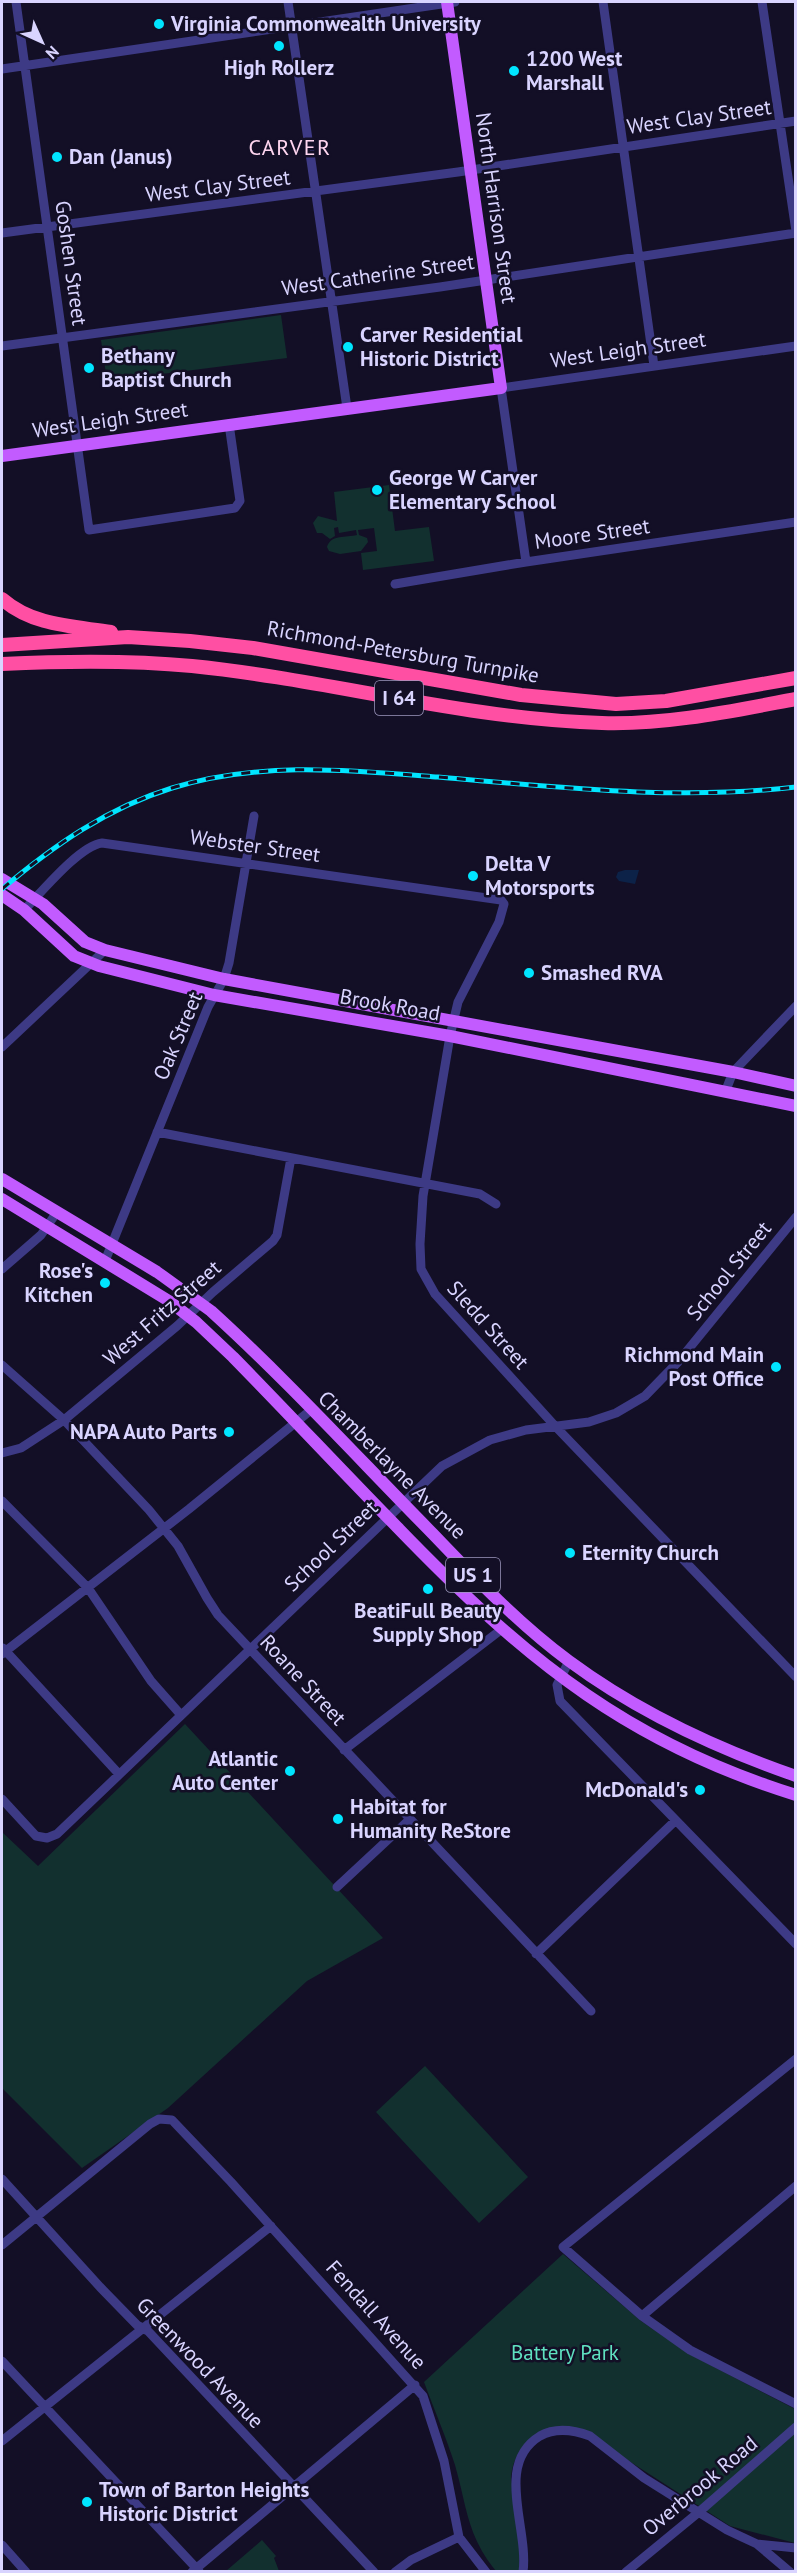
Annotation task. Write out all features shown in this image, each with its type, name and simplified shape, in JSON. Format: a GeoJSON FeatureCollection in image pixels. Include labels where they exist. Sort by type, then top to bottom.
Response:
{"type":"FeatureCollection","features":[{"type":"Feature","properties":{"kind":"highway"},"geometry":{"type":"LineString","coordinates":[[2,599],[19,612],[39,620],[128,637]]}},
{"type":"Feature","properties":{"kind":"highway","name":"Richmond-Petersburg Turnpike"},"geometry":{"type":"LineString","coordinates":[[2,645],[128,637],[253,648],[520,694],[616,704],[666,701],[795,678]]}},
{"type":"Feature","properties":{"kind":"highway","name":"Richmond-Petersburg Turnpike"},"geometry":{"type":"LineString","coordinates":[[2,664],[67,661],[192,666],[496,714],[604,723],[656,722],[706,716],[795,699]]}},
{"type":"Feature","properties":{"kind":"main road","name":"North Harrison Street"},"geometry":{"type":"LineString","coordinates":[[450,2],[470,170],[501,388]]}},
{"type":"Feature","properties":{"kind":"main road","name":"West Leigh Street"},"geometry":{"type":"LineString","coordinates":[[2,456],[76,444],[501,388]]}},
{"type":"Feature","properties":{"kind":"main road","name":"Brook Road"},"geometry":{"type":"LineString","coordinates":[[2,879],[35,899],[84,942],[105,950],[224,980],[733,1072],[795,1086]]}},
{"type":"Feature","properties":{"kind":"main road","name":"Brook Road"},"geometry":{"type":"LineString","coordinates":[[2,895],[24,910],[68,951],[90,964],[214,995],[450,1036],[726,1090],[795,1106]]}},
{"type":"Feature","properties":{"kind":"main road","name":"Chamberlayne Avenue"},"geometry":{"type":"LineString","coordinates":[[2,1179],[202,1303],[504,1606],[569,1661],[617,1693],[676,1727],[756,1763],[795,1776]]}},
{"type":"Feature","properties":{"kind":"main road","name":"Chamberlayne Avenue"},"geometry":{"type":"LineString","coordinates":[[2,1199],[105,1261],[189,1316],[233,1357],[455,1587],[560,1676],[616,1714],[662,1740],[729,1772],[795,1795]]}},
{"type":"Feature","properties":{"kind":"street","name":"Goshen Street"},"geometry":{"type":"LineString","coordinates":[[16,2],[27,65],[89,530],[235,508],[240,501],[229,424]]}},
{"type":"Feature","properties":{"kind":"street"},"geometry":{"type":"LineString","coordinates":[[288,2],[347,408]]}},
{"type":"Feature","properties":{"kind":"street"},"geometry":{"type":"LineString","coordinates":[[2,69],[450,2]]}},
{"type":"Feature","properties":{"kind":"street"},"geometry":{"type":"LineString","coordinates":[[603,2],[654,366]]}},
{"type":"Feature","properties":{"kind":"street"},"geometry":{"type":"LineString","coordinates":[[762,2],[795,232]]}},
{"type":"Feature","properties":{"kind":"street","name":"West Clay Street"},"geometry":{"type":"LineString","coordinates":[[2,233],[315,192],[795,121]]}},
{"type":"Feature","properties":{"kind":"street","name":"West Catherine Street"},"geometry":{"type":"LineString","coordinates":[[2,346],[486,279],[795,232]]}},
{"type":"Feature","properties":{"kind":"street","name":"West Leigh Street"},"geometry":{"type":"LineString","coordinates":[[501,388],[795,346]]}},
{"type":"Feature","properties":{"kind":"street","name":"North Harrison Street"},"geometry":{"type":"LineString","coordinates":[[501,388],[526,562]]}},
{"type":"Feature","properties":{"kind":"street","name":"Moore Street"},"geometry":{"type":"LineString","coordinates":[[395,584],[795,522]]}},
{"type":"Feature","properties":{"kind":"street","name":"Oak Street"},"geometry":{"type":"LineString","coordinates":[[105,1261],[214,995],[224,980],[229,963],[254,816]]}},
{"type":"Feature","properties":{"kind":"street","name":"Webster Street"},"geometry":{"type":"LineString","coordinates":[[24,910],[77,857],[97,844],[501,900],[504,904]]}},
{"type":"Feature","properties":{"kind":"street","name":"Sledd Street"},"geometry":{"type":"LineString","coordinates":[[504,904],[499,922],[458,1002],[453,1021],[425,1184],[419,1256],[425,1279],[435,1294],[555,1426],[795,1677]]}},
{"type":"Feature","properties":{"kind":"street"},"geometry":{"type":"LineString","coordinates":[[2,1047],[105,950]]}},
{"type":"Feature","properties":{"kind":"street"},"geometry":{"type":"LineString","coordinates":[[726,1090],[733,1072],[795,1006]]}},
{"type":"Feature","properties":{"kind":"street"},"geometry":{"type":"LineString","coordinates":[[157,1132],[480,1194],[496,1204]]}},
{"type":"Feature","properties":{"kind":"street","name":"West Fritz Street"},"geometry":{"type":"LineString","coordinates":[[2,1453],[21,1448],[64,1420],[189,1316],[276,1238],[291,1158]]}},
{"type":"Feature","properties":{"kind":"street"},"geometry":{"type":"LineString","coordinates":[[2,1269],[47,1227],[57,1212]]}},
{"type":"Feature","properties":{"kind":"street","name":"School Street"},"geometry":{"type":"LineString","coordinates":[[2,1799],[36,1836],[47,1838],[57,1834],[118,1773],[182,1715],[442,1466],[476,1446],[507,1435],[603,1418],[625,1409],[645,1396],[678,1362],[795,1217]]}},
{"type":"Feature","properties":{"kind":"street","name":"Roane Street"},"geometry":{"type":"LineString","coordinates":[[2,1365],[64,1420],[163,1527],[178,1546],[212,1606],[249,1649],[591,2011]]}},
{"type":"Feature","properties":{"kind":"street"},"geometry":{"type":"LineString","coordinates":[[118,1773],[3,1650],[88,1588],[311,1410]]}},
{"type":"Feature","properties":{"kind":"street"},"geometry":{"type":"LineString","coordinates":[[2,1501],[88,1588],[151,1681],[182,1715]]}},
{"type":"Feature","properties":{"kind":"street"},"geometry":{"type":"LineString","coordinates":[[344,1750],[502,1629]]}},
{"type":"Feature","properties":{"kind":"street"},"geometry":{"type":"LineString","coordinates":[[569,1661],[560,1676],[557,1691],[560,1701],[795,1944]]}},
{"type":"Feature","properties":{"kind":"street"},"geometry":{"type":"LineString","coordinates":[[337,1887],[409,1820]]}},
{"type":"Feature","properties":{"kind":"street"},"geometry":{"type":"LineString","coordinates":[[536,1954],[675,1821]]}},
{"type":"Feature","properties":{"kind":"street"},"geometry":{"type":"LineString","coordinates":[[795,2059],[563,2247],[642,2316],[690,2350],[795,2404]]}},
{"type":"Feature","properties":{"kind":"street","name":"Fendall Avenue"},"geometry":{"type":"LineString","coordinates":[[36,2216],[150,2124],[159,2118],[172,2120],[271,2226],[423,2396],[444,2461],[459,2537],[486,2571]]}},
{"type":"Feature","properties":{"kind":"street","name":"Greenwood Avenue"},"geometry":{"type":"LineString","coordinates":[[2,2179],[100,2287],[143,2328],[374,2571]]}},
{"type":"Feature","properties":{"kind":"street"},"geometry":{"type":"LineString","coordinates":[[642,2316],[795,2186]]}},
{"type":"Feature","properties":{"kind":"street"},"geometry":{"type":"LineString","coordinates":[[2,2245],[36,2216]]}},
{"type":"Feature","properties":{"kind":"street"},"geometry":{"type":"LineString","coordinates":[[2,2441],[271,2226]]}},
{"type":"Feature","properties":{"kind":"street"},"geometry":{"type":"LineString","coordinates":[[2,2361],[196,2570],[415,2385]]}},
{"type":"Feature","properties":{"kind":"street","name":"Overbrook Road"},"geometry":{"type":"LineString","coordinates":[[626,2571],[699,2512],[795,2427]]}},
{"type":"Feature","properties":{"kind":"street"},"geometry":{"type":"LineString","coordinates":[[523,2571],[524,2538],[515,2476],[521,2454],[533,2440],[543,2434],[569,2430],[590,2436],[644,2478],[727,2530],[757,2544],[795,2548]]}},
{"type":"Feature","properties":{"kind":"street"},"geometry":{"type":"LineString","coordinates":[[395,2571],[411,2560],[459,2537]]}},
{"type":"Feature","properties":{"kind":"street"},"geometry":{"type":"LineString","coordinates":[[757,2544],[790,2571]]}},
{"type":"Feature","properties":{"kind":"street"},"geometry":{"type":"LineString","coordinates":[[2,2545],[26,2571]]}},
{"type":"Feature","properties":{"kind":"green space"},"geometry":{"type":"Polygon","coordinates":[[[281,315],[287,358],[107,381],[101,340],[281,315]]]}},
{"type":"Feature","properties":{"kind":"green space"},"geometry":{"type":"Polygon","coordinates":[[[389,485],[395,531],[429,527],[434,561],[363,570],[361,553],[377,551],[374,528],[358,530],[359,535],[367,538],[368,542],[361,551],[340,554],[329,551],[327,547],[332,540],[357,535],[356,530],[339,533],[338,527],[334,528],[335,536],[330,539],[322,533],[317,533],[313,523],[318,516],[337,521],[334,492],[389,485]]]}},
{"type":"Feature","properties":{"kind":"green space"},"geometry":{"type":"Polygon","coordinates":[[[185,1724],[383,1938],[307,1981],[168,2108],[82,2168],[2,2088],[2,1832],[38,1866],[185,1724]]]}},
{"type":"Feature","properties":{"kind":"green space"},"geometry":{"type":"Polygon","coordinates":[[[425,2066],[528,2177],[479,2223],[376,2112],[425,2066]]]}},
{"type":"Feature","properties":{"kind":"green space","name":"Battery Park"},"geometry":{"type":"Polygon","coordinates":[[[563,2254],[641,2321],[689,2354],[795,2409],[795,2543],[730,2526],[629,2461],[569,2427],[539,2438],[523,2448],[518,2455],[511,2477],[521,2539],[519,2571],[496,2571],[486,2558],[473,2533],[455,2465],[424,2382],[563,2254]]]}},
{"type":"Feature","properties":{"kind":"green space"},"geometry":{"type":"Polygon","coordinates":[[[262,2540],[276,2556],[274,2558],[279,2571],[226,2571],[262,2540]]]}},
{"type":"Feature","properties":{"kind":"water"},"geometry":{"type":"Polygon","coordinates":[[[639,870],[635,884],[619,881],[616,877],[618,872],[639,870]]]}},
{"type":"Feature","properties":{"kind":"railway"},"geometry":{"type":"LineString","coordinates":[[2,889],[61,843],[125,806],[172,788],[205,779],[238,774],[338,770],[662,793],[751,791],[796,787]]}},
{"type":"Feature","properties":{"kind":"place","name":"Virginia Commonwealth University"},"geometry":{"type":"Point","coordinates":[159,24]}},
{"type":"Feature","properties":{"kind":"place","name":"High Rollerz"},"geometry":{"type":"Point","coordinates":[279,46]}},
{"type":"Feature","properties":{"kind":"place","name":"1200 West Marshall"},"geometry":{"type":"Point","coordinates":[514,71]}},
{"type":"Feature","properties":{"kind":"place","name":"Dan (Janus)"},"geometry":{"type":"Point","coordinates":[57,157]}},
{"type":"Feature","properties":{"kind":"place","name":"Carver Residential Historic District"},"geometry":{"type":"Point","coordinates":[348,347]}},
{"type":"Feature","properties":{"kind":"place","name":"Bethany Baptist Church"},"geometry":{"type":"Point","coordinates":[89,368]}},
{"type":"Feature","properties":{"kind":"place","name":"George W Carver Elementary School"},"geometry":{"type":"Point","coordinates":[377,490]}},
{"type":"Feature","properties":{"kind":"place","name":"Delta V Motorsports"},"geometry":{"type":"Point","coordinates":[473,876]}},
{"type":"Feature","properties":{"kind":"place","name":"Smashed RVA"},"geometry":{"type":"Point","coordinates":[529,973]}},
{"type":"Feature","properties":{"kind":"place","name":"Rose's Kitchen"},"geometry":{"type":"Point","coordinates":[105,1283]}},
{"type":"Feature","properties":{"kind":"place","name":"Richmond Main Post Office"},"geometry":{"type":"Point","coordinates":[776,1367]}},
{"type":"Feature","properties":{"kind":"place","name":"NAPA Auto Parts"},"geometry":{"type":"Point","coordinates":[229,1432]}},
{"type":"Feature","properties":{"kind":"place","name":"Eternity Church"},"geometry":{"type":"Point","coordinates":[570,1553]}},
{"type":"Feature","properties":{"kind":"place","name":"BeatiFull Beauty Supply Shop"},"geometry":{"type":"Point","coordinates":[428,1589]}},
{"type":"Feature","properties":{"kind":"place","name":"Atlantic Auto Center"},"geometry":{"type":"Point","coordinates":[290,1771]}},
{"type":"Feature","properties":{"kind":"place","name":"McDonald's"},"geometry":{"type":"Point","coordinates":[700,1790]}},
{"type":"Feature","properties":{"kind":"place","name":"Habitat for Humanity ReStore"},"geometry":{"type":"Point","coordinates":[338,1819]}},
{"type":"Feature","properties":{"kind":"place","name":"Town of Barton Heights Historic District"},"geometry":{"type":"Point","coordinates":[87,2502]}},
{"type":"Feature","properties":{"kind":"district","name":"CARVER"},"geometry":{"type":"Point","coordinates":[290,147]}}]}
